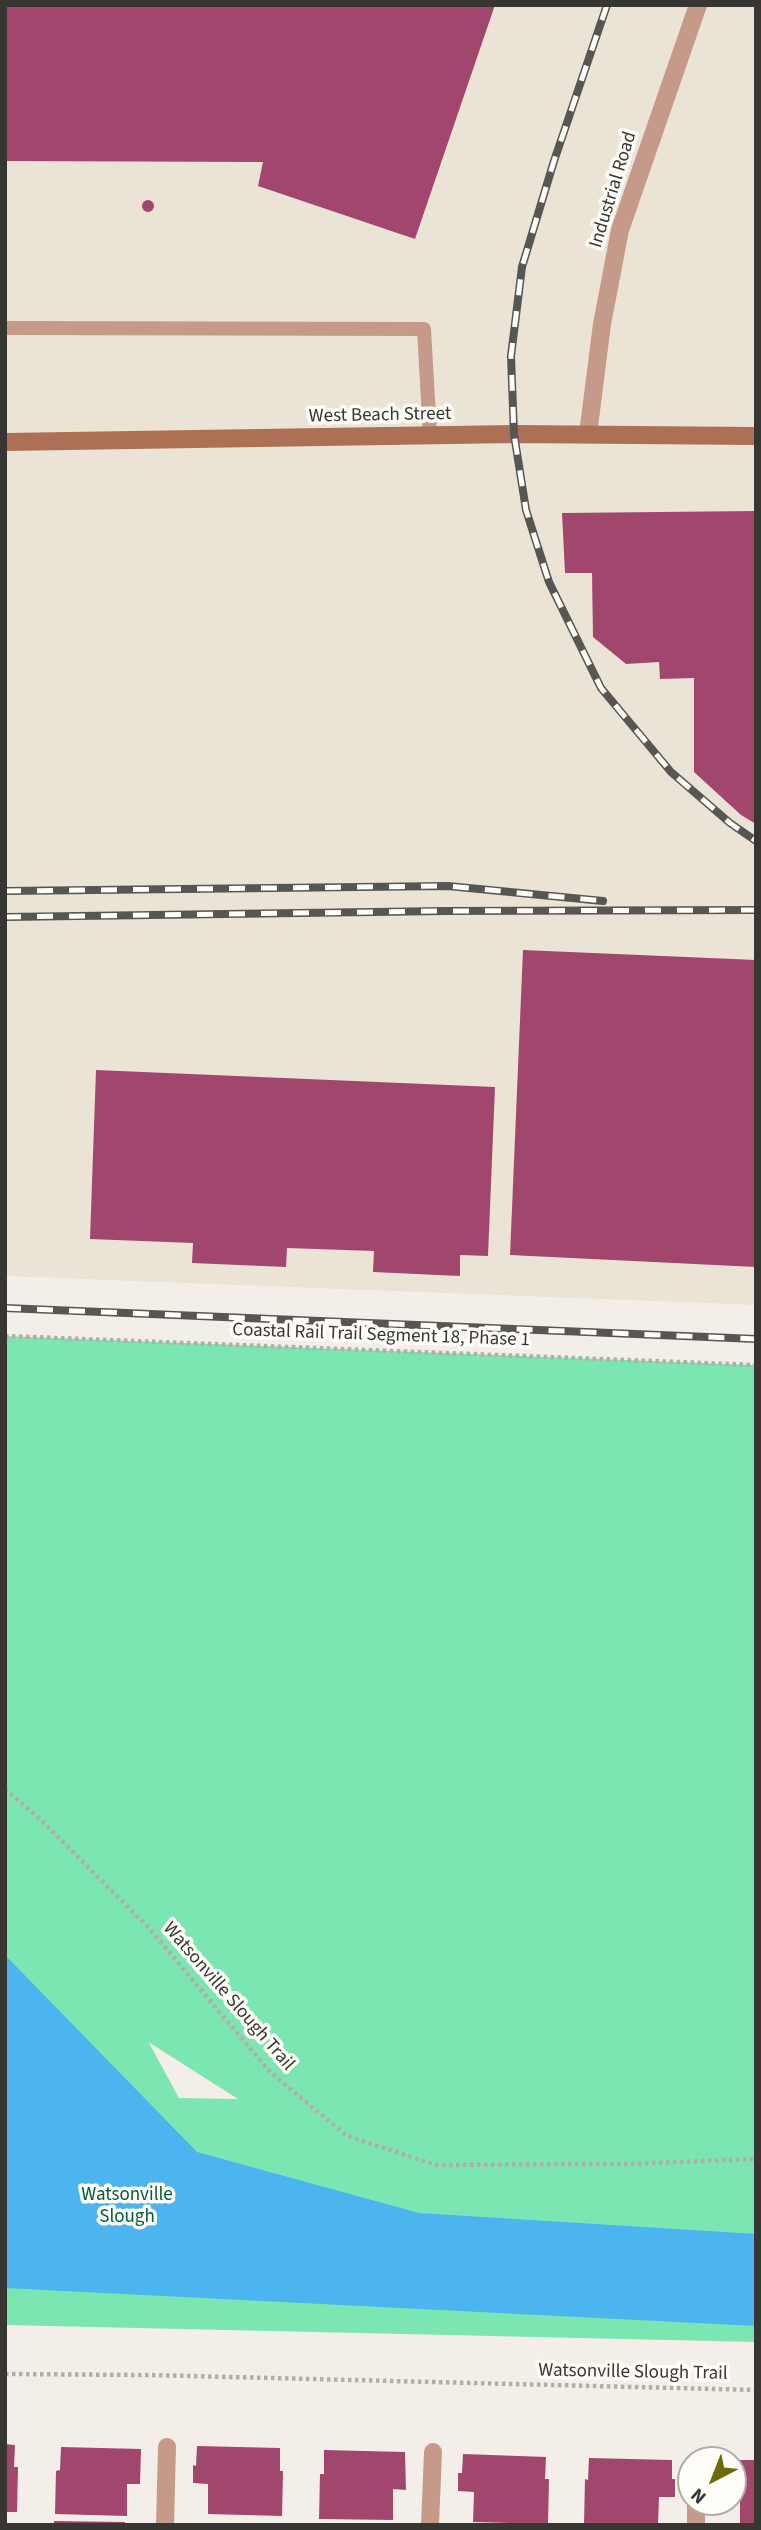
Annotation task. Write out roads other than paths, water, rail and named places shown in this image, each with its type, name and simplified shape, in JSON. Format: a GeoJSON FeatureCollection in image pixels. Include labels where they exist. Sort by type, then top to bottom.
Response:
{"type":"FeatureCollection","features":[{"type":"Feature","properties":{"kind":"main road","name":"West Beach Street"},"geometry":{"type":"LineString","coordinates":[[5,442],[430,436],[756,436]]}},
{"type":"Feature","properties":{"kind":"street","name":"Industrial Road"},"geometry":{"type":"LineString","coordinates":[[588,435],[600,337],[620,230],[698,5]]}},
{"type":"Feature","properties":{"kind":"street"},"geometry":{"type":"LineString","coordinates":[[165,2525],[167,2447]]}},
{"type":"Feature","properties":{"kind":"street"},"geometry":{"type":"LineString","coordinates":[[430,2525],[433,2452]]}},
{"type":"Feature","properties":{"kind":"lane"},"geometry":{"type":"LineString","coordinates":[[5,328],[424,329],[430,436]]}},
{"type":"Feature","properties":{"kind":"water"},"geometry":{"type":"Polygon","coordinates":[[[5,1955],[197,2152],[419,2213],[756,2234],[756,2326],[5,2288],[5,1955]]]}},
{"type":"Feature","properties":{"kind":"railway"},"geometry":{"type":"LineString","coordinates":[[607,5],[554,161],[522,267],[511,356],[514,434],[526,510],[549,582],[601,688],[671,772],[730,823],[756,841]]}},
{"type":"Feature","properties":{"kind":"railway"},"geometry":{"type":"LineString","coordinates":[[5,891],[448,886],[603,901]]}},
{"type":"Feature","properties":{"kind":"railway"},"geometry":{"type":"LineString","coordinates":[[5,917],[756,910]]}},
{"type":"Feature","properties":{"kind":"railway"},"geometry":{"type":"LineString","coordinates":[[5,1308],[756,1339]]}},
{"type":"Feature","properties":{"kind":"park label","name":"Watsonville Slough"},"geometry":{"type":"Point","coordinates":[127,2207]}}]}
